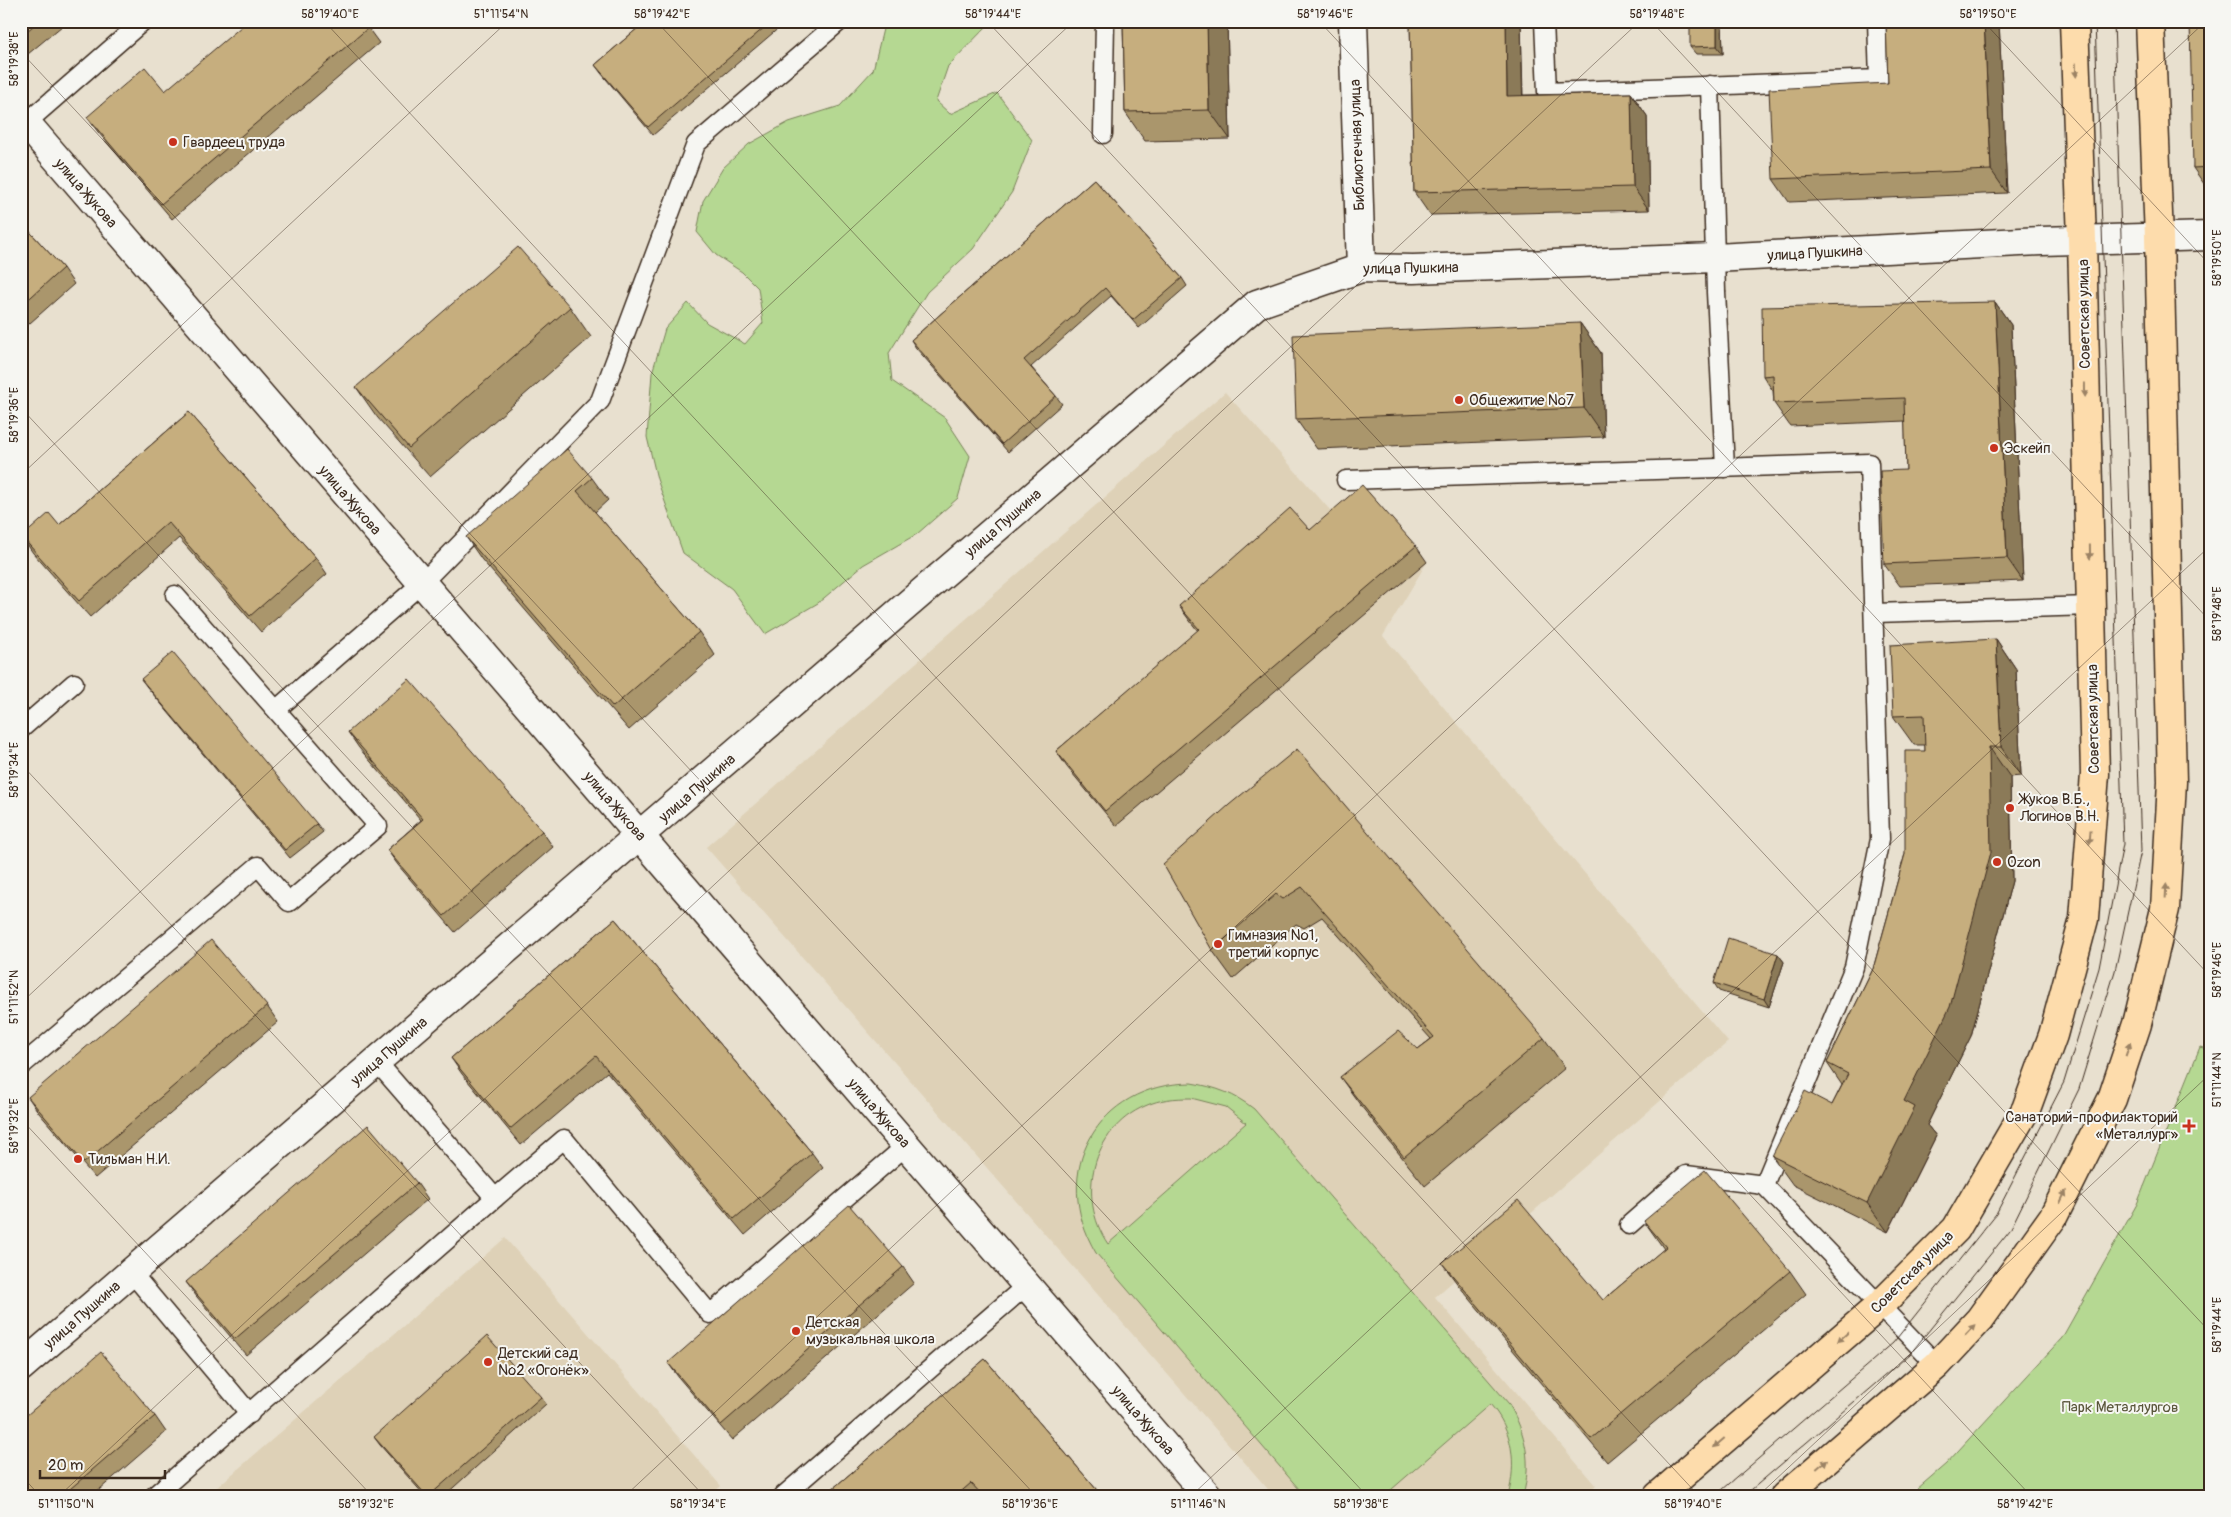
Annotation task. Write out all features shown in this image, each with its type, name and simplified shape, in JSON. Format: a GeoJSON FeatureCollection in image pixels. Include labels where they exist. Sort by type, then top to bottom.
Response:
{"type":"FeatureCollection","features":[{"type":"Feature","properties":{"kind":"main road","name":"Советская улица"},"geometry":{"type":"LineString","coordinates":[[1658,1496],[1880,1306],[1956,1229],[2026,1109],[2054,1035],[2084,920],[2095,774],[2082,240],[2074,21]]}},
{"type":"Feature","properties":{"kind":"main road"},"geometry":{"type":"LineString","coordinates":[[1785,1496],[1936,1366],[1980,1319],[2054,1218],[2112,1099],[2137,1024],[2165,909],[2172,782],[2159,237],[2150,21]]}},
{"type":"Feature","properties":{"kind":"street","name":"Библиотечная улица"},"geometry":{"type":"LineString","coordinates":[[1352,21],[1361,268]]}},
{"type":"Feature","properties":{"kind":"street","name":"улица Жукова"},"geometry":{"type":"LineString","coordinates":[[24,120],[1208,1496]]}},
{"type":"Feature","properties":{"kind":"street","name":"улица Пушкина"},"geometry":{"type":"LineString","coordinates":[[21,1367],[1258,304],[1361,268],[1413,269],[1715,258],[2082,240],[2210,236]]}},
{"type":"Feature","properties":{"kind":"lane"},"geometry":{"type":"LineString","coordinates":[[24,120],[143,21]]}},
{"type":"Feature","properties":{"kind":"lane"},"geometry":{"type":"LineString","coordinates":[[277,709],[422,583],[600,401],[696,144],[840,21]]}},
{"type":"Feature","properties":{"kind":"lane"},"geometry":{"type":"LineString","coordinates":[[1103,134],[1105,21]]}},
{"type":"Feature","properties":{"kind":"lane"},"geometry":{"type":"LineString","coordinates":[[1544,21],[1547,92],[1879,79],[1877,21]]}},
{"type":"Feature","properties":{"kind":"lane"},"geometry":{"type":"LineString","coordinates":[[1710,85],[1715,258],[1725,468]]}},
{"type":"Feature","properties":{"kind":"lane"},"geometry":{"type":"LineString","coordinates":[[1346,480],[1869,463],[1875,614],[1880,839],[1854,967],[1764,1185]]}},
{"type":"Feature","properties":{"kind":"lane"},"geometry":{"type":"LineString","coordinates":[[21,1066],[258,866],[289,902],[378,826],[176,595]]}},
{"type":"Feature","properties":{"kind":"lane"},"geometry":{"type":"LineString","coordinates":[[1875,614],[2091,606]]}},
{"type":"Feature","properties":{"kind":"lane"},"geometry":{"type":"LineString","coordinates":[[21,729],[74,683]]}},
{"type":"Feature","properties":{"kind":"lane"},"geometry":{"type":"LineString","coordinates":[[377,1062],[495,1198]]}},
{"type":"Feature","properties":{"kind":"lane"},"geometry":{"type":"LineString","coordinates":[[154,1496],[564,1139],[710,1314],[907,1146]]}},
{"type":"Feature","properties":{"kind":"lane"},"geometry":{"type":"LineString","coordinates":[[1629,1225],[1686,1175],[1764,1185],[1936,1366]]}},
{"type":"Feature","properties":{"kind":"lane"},"geometry":{"type":"LineString","coordinates":[[132,1273],[250,1414]]}},
{"type":"Feature","properties":{"kind":"lane"},"geometry":{"type":"LineString","coordinates":[[783,1496],[1027,1285]]}},
{"type":"Feature","properties":{"kind":"shaded area","name":"Гимназия №1, третий корпус"},"geometry":{"type":"Polygon","coordinates":[[[1225,392],[1330,510],[1373,501],[1427,562],[1383,636],[1728,1042],[1435,1297],[1596,1486],[1585,1496],[1274,1496],[706,847],[1225,392]]]}},
{"type":"Feature","properties":{"kind":"shaded area","name":"Детский сад №2 «Огонёк»"},"geometry":{"type":"Polygon","coordinates":[[[505,1238],[721,1486],[710,1496],[220,1496],[215,1489],[505,1238]]]}},
{"type":"Feature","properties":{"kind":"green space"},"geometry":{"type":"Polygon","coordinates":[[[904,21],[987,21],[988,25],[948,66],[936,101],[950,114],[997,93],[1032,140],[1012,192],[973,249],[927,292],[889,353],[892,381],[945,418],[970,456],[958,498],[917,534],[863,565],[818,603],[765,634],[732,589],[683,553],[657,479],[647,437],[652,373],[665,329],[688,303],[707,323],[745,344],[763,323],[758,288],[742,272],[716,255],[697,232],[703,201],[723,168],[749,144],[789,122],[840,106],[873,70],[883,29],[904,21]]]}},
{"type":"Feature","properties":{"kind":"green space","name":"Парк Металлургов"},"geometry":{"type":"Polygon","coordinates":[[[2200,1047],[2210,1050],[2210,1496],[1909,1496],[1946,1464],[2062,1338],[2137,1204],[2200,1047]]]}},
{"type":"Feature","properties":{"kind":"green space"},"geometry":{"type":"Polygon","coordinates":[[[1191,1083],[1200,1085],[1232,1095],[1254,1109],[1509,1404],[1520,1426],[1526,1448],[1527,1471],[1523,1496],[1508,1496],[1512,1471],[1511,1447],[1504,1425],[1490,1404],[1384,1496],[1305,1496],[1096,1253],[1082,1222],[1077,1192],[1080,1164],[1090,1138],[1107,1116],[1130,1099],[1158,1087],[1191,1083]],[[1191,1098],[1162,1100],[1145,1106],[1127,1117],[1112,1131],[1102,1147],[1095,1166],[1092,1186],[1093,1206],[1098,1226],[1108,1244],[1246,1123],[1226,1107],[1191,1098]]]}},
{"type":"Feature","properties":{"kind":"building"},"geometry":{"type":"Polygon","coordinates":[[[21,21],[39,21],[21,36],[21,21]]]}},
{"type":"Feature","properties":{"kind":"building"},"geometry":{"type":"Polygon","coordinates":[[[248,21],[362,21],[368,28],[161,204],[87,117],[145,67],[165,91],[248,21]]]}},
{"type":"Feature","properties":{"kind":"building"},"geometry":{"type":"Polygon","coordinates":[[[646,21],[772,21],[648,127],[595,65],[646,21]]]}},
{"type":"Feature","properties":{"kind":"building"},"geometry":{"type":"Polygon","coordinates":[[[1123,21],[1207,21],[1209,110],[1125,112],[1123,21]]]}},
{"type":"Feature","properties":{"kind":"building"},"geometry":{"type":"Polygon","coordinates":[[[1410,21],[1506,21],[1507,96],[1631,93],[1633,187],[1414,192],[1410,21]]]}},
{"type":"Feature","properties":{"kind":"building"},"geometry":{"type":"Polygon","coordinates":[[[1690,21],[1717,21],[1717,46],[1690,47],[1690,21]]]}},
{"type":"Feature","properties":{"kind":"building"},"geometry":{"type":"Polygon","coordinates":[[[1886,21],[1984,21],[1991,170],[1773,179],[1769,89],[1888,83],[1886,21]]]}},
{"type":"Feature","properties":{"kind":"building"},"geometry":{"type":"Polygon","coordinates":[[[2190,21],[2210,21],[2210,167],[2193,168],[2190,21]]]}},
{"type":"Feature","properties":{"kind":"building"},"geometry":{"type":"Polygon","coordinates":[[[1094,179],[1182,278],[1133,320],[1105,288],[1024,360],[1056,396],[1002,444],[911,340],[1094,179]]]}},
{"type":"Feature","properties":{"kind":"building"},"geometry":{"type":"Polygon","coordinates":[[[21,222],[63,268],[21,306],[21,222]]]}},
{"type":"Feature","properties":{"kind":"building"},"geometry":{"type":"Polygon","coordinates":[[[518,247],[570,307],[409,448],[356,387],[518,247]]]}},
{"type":"Feature","properties":{"kind":"building"},"geometry":{"type":"Polygon","coordinates":[[[1995,302],[2007,558],[1884,564],[1880,471],[1906,470],[1904,398],[1774,403],[1773,375],[1763,376],[1762,307],[1995,302]]]}},
{"type":"Feature","properties":{"kind":"building"},"geometry":{"type":"Polygon","coordinates":[[[1580,323],[1584,408],[1296,419],[1293,335],[1580,323]]]}},
{"type":"Feature","properties":{"kind":"building"},"geometry":{"type":"Polygon","coordinates":[[[189,412],[316,558],[250,616],[168,522],[79,601],[22,537],[49,513],[59,525],[189,412]]]}},
{"type":"Feature","properties":{"kind":"building"},"geometry":{"type":"Polygon","coordinates":[[[567,449],[592,478],[577,491],[699,632],[613,707],[466,537],[567,449]]]}},
{"type":"Feature","properties":{"kind":"building"},"geometry":{"type":"Polygon","coordinates":[[[1362,485],[1416,546],[1105,811],[1056,751],[1199,629],[1179,606],[1290,508],[1310,530],[1362,485]]]}},
{"type":"Feature","properties":{"kind":"building"},"geometry":{"type":"Polygon","coordinates":[[[1996,639],[2001,747],[1989,747],[1991,852],[1950,1007],[1904,1101],[1915,1107],[1867,1203],[1772,1156],[1805,1091],[1832,1105],[1848,1074],[1827,1063],[1873,969],[1905,854],[1905,751],[1925,751],[1924,715],[1893,716],[1890,645],[1996,639]]]}},
{"type":"Feature","properties":{"kind":"building"},"geometry":{"type":"Polygon","coordinates":[[[173,652],[317,824],[285,850],[141,679],[173,652]]]}},
{"type":"Feature","properties":{"kind":"building"},"geometry":{"type":"Polygon","coordinates":[[[409,679],[542,831],[444,916],[387,850],[423,819],[348,732],[409,679]]]}},
{"type":"Feature","properties":{"kind":"building"},"geometry":{"type":"Polygon","coordinates":[[[1297,749],[1544,1038],[1404,1157],[1340,1077],[1398,1031],[1418,1049],[1434,1037],[1302,887],[1283,899],[1276,894],[1212,950],[1163,864],[1229,805],[1297,749]]]}},
{"type":"Feature","properties":{"kind":"building"},"geometry":{"type":"Polygon","coordinates":[[[615,919],[812,1153],[734,1219],[596,1056],[510,1129],[451,1058],[615,919]]]}},
{"type":"Feature","properties":{"kind":"building"},"geometry":{"type":"Polygon","coordinates":[[[1728,938],[1778,954],[1764,999],[1714,983],[1728,938]]]}},
{"type":"Feature","properties":{"kind":"building"},"geometry":{"type":"Polygon","coordinates":[[[211,940],[267,1006],[84,1163],[28,1097],[211,940]]]}},
{"type":"Feature","properties":{"kind":"building"},"geometry":{"type":"Polygon","coordinates":[[[368,1125],[417,1183],[235,1339],[186,1282],[368,1125]]]}},
{"type":"Feature","properties":{"kind":"building"},"geometry":{"type":"Polygon","coordinates":[[[1705,1170],[1790,1271],[1591,1439],[1442,1263],[1518,1200],[1603,1300],[1666,1247],[1644,1221],[1705,1170]]]}},
{"type":"Feature","properties":{"kind":"building","name":"Детская музыкальная школа"},"geometry":{"type":"Polygon","coordinates":[[[849,1205],[903,1267],[721,1425],[668,1363],[849,1205]]]}},
{"type":"Feature","properties":{"kind":"building"},"geometry":{"type":"Polygon","coordinates":[[[487,1336],[541,1397],[427,1496],[374,1437],[487,1336]]]}},
{"type":"Feature","properties":{"kind":"building"},"geometry":{"type":"Polygon","coordinates":[[[101,1352],[155,1416],[63,1496],[21,1496],[21,1420],[101,1352]]]}},
{"type":"Feature","properties":{"kind":"building"},"geometry":{"type":"Polygon","coordinates":[[[985,1359],[1102,1496],[983,1496],[971,1483],[956,1496],[824,1496],[985,1359]]]}},
{"type":"Feature","properties":{"kind":"tram line"},"geometry":{"type":"LineString","coordinates":[[1715,1496],[1893,1343],[1996,1214],[2064,1082],[2099,968],[2123,844],[2095,21]]}},
{"type":"Feature","properties":{"kind":"tram line"},"geometry":{"type":"LineString","coordinates":[[1744,1496],[1910,1354],[2010,1230],[2079,1089],[2115,971],[2141,851],[2114,21]]}},
{"type":"Feature","properties":{"kind":"place","name":"Гвардеец труда"},"geometry":{"type":"Point","coordinates":[173,142]}},
{"type":"Feature","properties":{"kind":"place","name":"Общежитие №7"},"geometry":{"type":"Point","coordinates":[1459,400]}},
{"type":"Feature","properties":{"kind":"place","name":"Эскейп"},"geometry":{"type":"Point","coordinates":[1994,448]}},
{"type":"Feature","properties":{"kind":"place","name":"Жуков В.Б., Логинов В.Н."},"geometry":{"type":"Point","coordinates":[2010,808]}},
{"type":"Feature","properties":{"kind":"place","name":"Ozon"},"geometry":{"type":"Point","coordinates":[1997,862]}},
{"type":"Feature","properties":{"kind":"place","name":"Гимназия №1, третий корпус"},"geometry":{"type":"Point","coordinates":[1218,944]}},
{"type":"Feature","properties":{"kind":"place","name":"Санаторий-профилакторий «Металлург»"},"geometry":{"type":"Point","coordinates":[2189,1126]}},
{"type":"Feature","properties":{"kind":"place","name":"Тильман Н.И."},"geometry":{"type":"Point","coordinates":[78,1159]}},
{"type":"Feature","properties":{"kind":"place","name":"Детская музыкальная школа"},"geometry":{"type":"Point","coordinates":[796,1331]}},
{"type":"Feature","properties":{"kind":"place","name":"Детский сад №2 «Огонёк»"},"geometry":{"type":"Point","coordinates":[488,1362]}}]}
